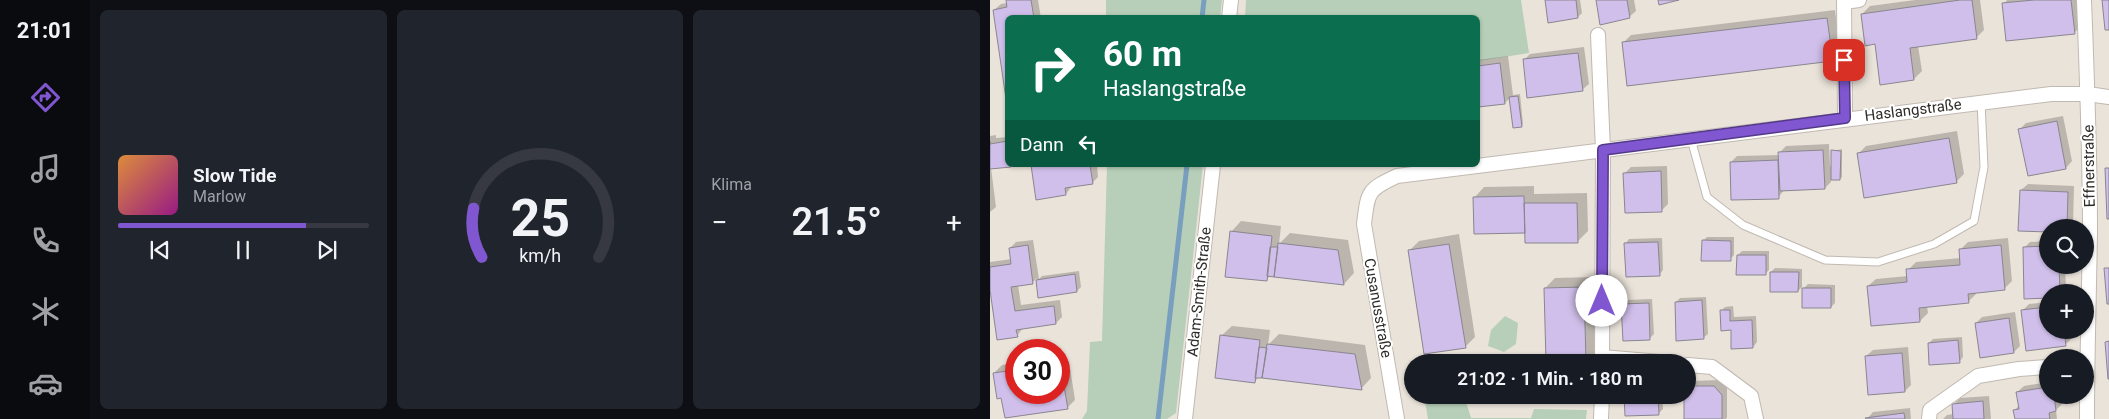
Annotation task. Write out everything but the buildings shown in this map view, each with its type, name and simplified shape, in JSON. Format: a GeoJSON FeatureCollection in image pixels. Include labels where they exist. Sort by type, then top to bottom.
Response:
{"type":"FeatureCollection","features":[{"type":"Feature","properties":{"kind":"street"},"geometry":{"type":"LineString","coordinates":[[1230,15],[1232,0]]}},
{"type":"Feature","properties":{"kind":"street"},"geometry":{"type":"LineString","coordinates":[[1845,118],[1844,1],[1859,0]]}},
{"type":"Feature","properties":{"kind":"street","name":"Effnerstraße"},"geometry":{"type":"LineString","coordinates":[[2084,0],[2088,94],[2090,233],[2086,349]]}},
{"type":"Feature","properties":{"kind":"street"},"geometry":{"type":"LineString","coordinates":[[1598,35],[1603,150],[1602,354]]}},
{"type":"Feature","properties":{"kind":"street","name":"Haslangstraße"},"geometry":{"type":"LineString","coordinates":[[1480,166],[1845,118],[2051,94],[2088,94],[2109,97]]}},
{"type":"Feature","properties":{"kind":"street","name":"Adam-Smith-Straße"},"geometry":{"type":"LineString","coordinates":[[1185,419],[1213,167]]}},
{"type":"Feature","properties":{"kind":"street","name":"Haslangstraße"},"geometry":{"type":"LineString","coordinates":[[1367,198],[1376,186],[1397,176],[1468,167]]}},
{"type":"Feature","properties":{"kind":"street","name":"Cusanusstraße"},"geometry":{"type":"LineString","coordinates":[[1367,198],[1364,224],[1397,419]]}},
{"type":"Feature","properties":{"kind":"street"},"geometry":{"type":"LineString","coordinates":[[1696,366],[1712,367],[1751,396],[1756,419]]}},
{"type":"Feature","properties":{"kind":"street"},"geometry":{"type":"LineString","coordinates":[[1930,419],[1930,410],[1978,376],[2019,368],[2039,367]]}},
{"type":"Feature","properties":{"kind":"street"},"geometry":{"type":"LineString","coordinates":[[1602,404],[1602,419]]}},
{"type":"Feature","properties":{"kind":"street","name":"Effnerstraße"},"geometry":{"type":"LineString","coordinates":[[2087,404],[2087,419]]}},
{"type":"Feature","properties":{"kind":"lane"},"geometry":{"type":"LineString","coordinates":[[1691,138],[1708,198],[1743,225],[1825,260],[1878,262],[1934,244],[1974,221],[1984,167],[1981,102]]}},
{"type":"Feature","properties":{"kind":"green space"},"geometry":{"type":"Polygon","coordinates":[[[1106,0],[1222,0],[1220,15],[1106,15],[1106,0]]]}},
{"type":"Feature","properties":{"kind":"green space"},"geometry":{"type":"Polygon","coordinates":[[[1246,0],[1521,0],[1529,53],[1480,61],[1480,15],[1245,15],[1246,0]]]}},
{"type":"Feature","properties":{"kind":"green space"},"geometry":{"type":"Polygon","coordinates":[[[1107,167],[1203,167],[1176,413],[1167,419],[1082,419],[1087,411],[1090,342],[1102,341],[1107,167]]]}},
{"type":"Feature","properties":{"kind":"green space"},"geometry":{"type":"Polygon","coordinates":[[[1505,316],[1518,323],[1516,344],[1504,352],[1488,346],[1491,330],[1505,316]]]}},
{"type":"Feature","properties":{"kind":"green space"},"geometry":{"type":"Polygon","coordinates":[[[1426,404],[1467,404],[1471,418],[1531,418],[1534,409],[1587,410],[1586,419],[1428,419],[1426,404]]]}},
{"type":"Feature","properties":{"kind":"waterway"},"geometry":{"type":"LineString","coordinates":[[1202,15],[1204,0]]}},
{"type":"Feature","properties":{"kind":"waterway"},"geometry":{"type":"LineString","coordinates":[[1158,419],[1187,167]]}},
{"type":"Feature","properties":{"kind":"route"},"geometry":{"type":"LineString","coordinates":[[1602,301],[1603,150],[1845,118],[1844,60]]}}]}
